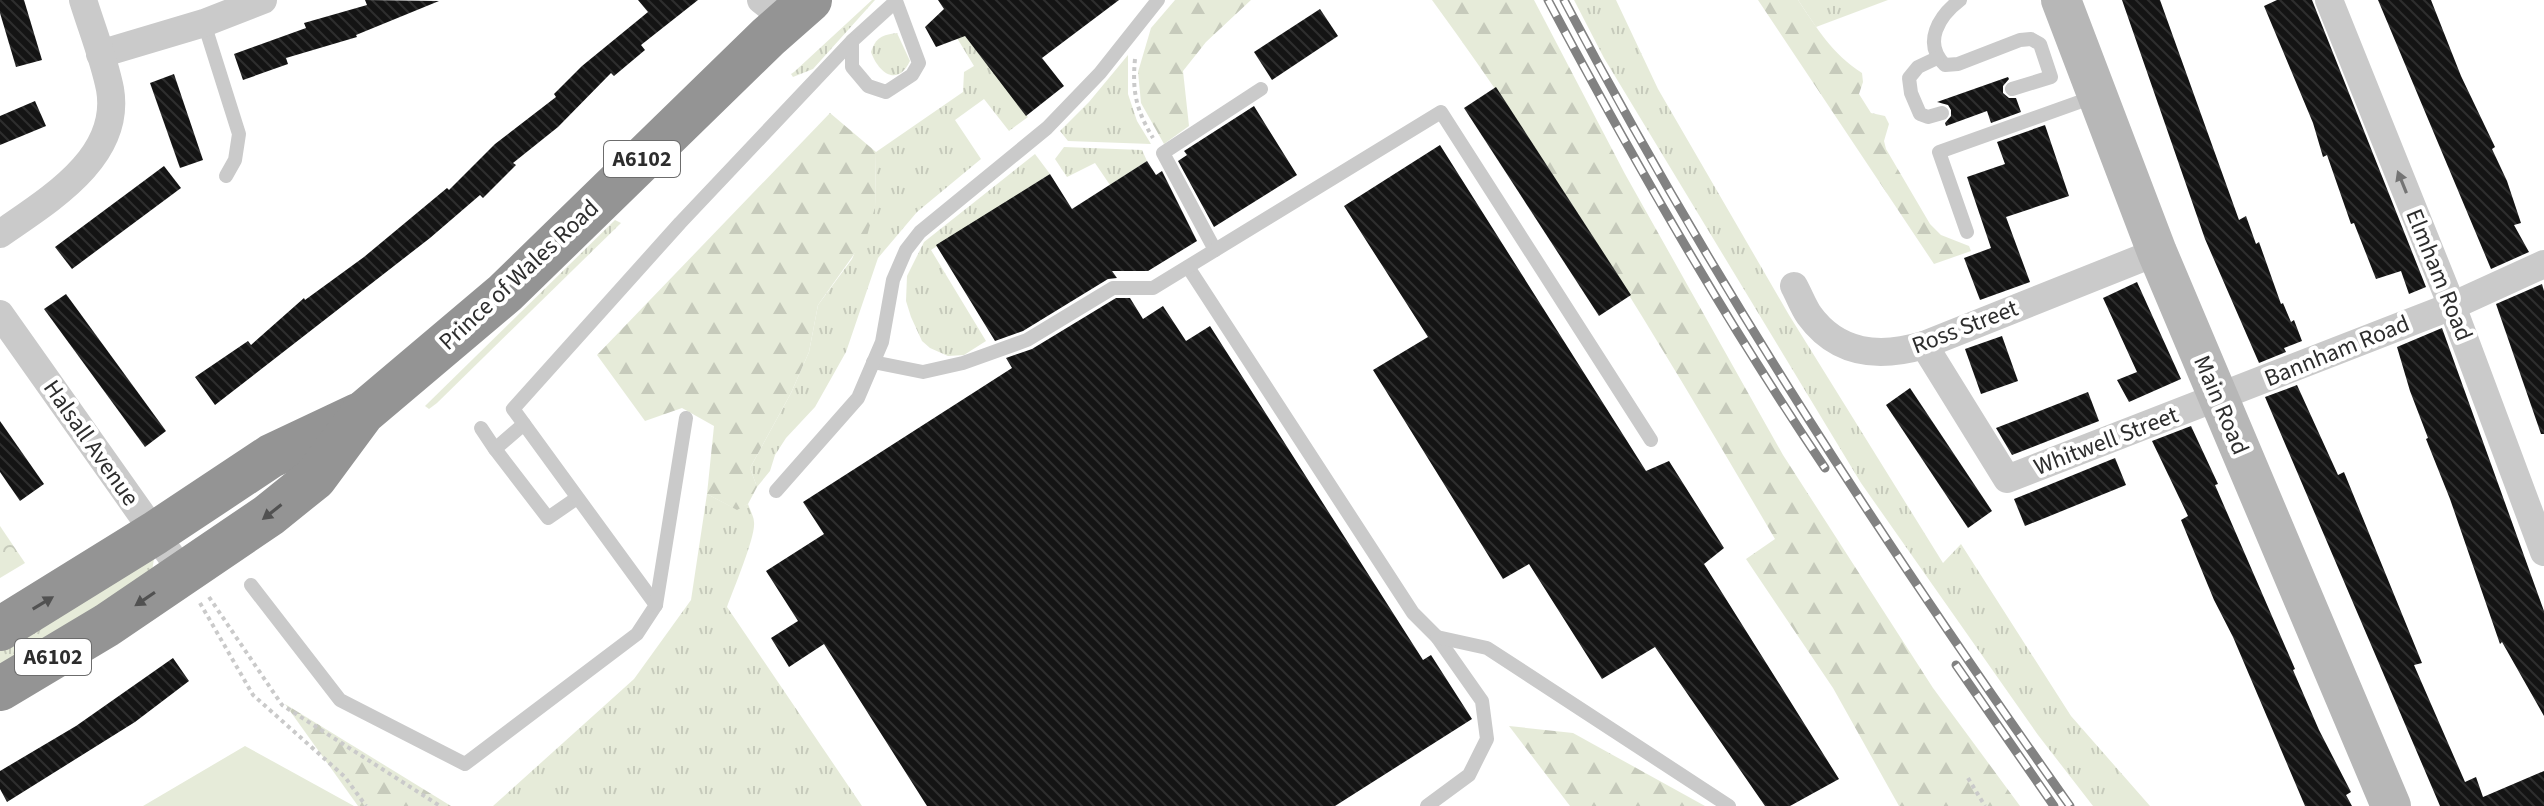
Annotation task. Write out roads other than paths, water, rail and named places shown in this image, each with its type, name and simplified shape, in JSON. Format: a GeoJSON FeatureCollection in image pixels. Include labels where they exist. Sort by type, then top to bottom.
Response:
{"type":"FeatureCollection","features":[{"type":"Feature","properties":{"kind":"highway","name":"Prince of Wales Road"},"geometry":{"type":"LineString","coordinates":[[0,689],[107,625],[269,515],[315,478],[363,413],[477,319],[786,7]]}},
{"type":"Feature","properties":{"kind":"highway","name":"Prince of Wales Road"},"geometry":{"type":"LineString","coordinates":[[0,629],[155,533],[271,456],[363,413]]}},
{"type":"Feature","properties":{"kind":"main road","name":"Main Road"},"geometry":{"type":"LineString","coordinates":[[2061,0],[2157,252],[2391,806]]}},
{"type":"Feature","properties":{"kind":"street"},"geometry":{"type":"LineString","coordinates":[[0,234],[65,188],[96,150],[104,134],[111,105],[110,89],[83,0]]}},
{"type":"Feature","properties":{"kind":"street"},"geometry":{"type":"LineString","coordinates":[[100,54],[204,23],[263,0]]}},
{"type":"Feature","properties":{"kind":"street","name":"Elmham Road"},"geometry":{"type":"LineString","coordinates":[[2329,0],[2452,306],[2544,552]]}},
{"type":"Feature","properties":{"kind":"street","name":"Ross Street"},"geometry":{"type":"LineString","coordinates":[[1794,286],[1809,315],[1833,339],[1861,352],[1897,353],[2157,252]]}},
{"type":"Feature","properties":{"kind":"street","name":"Bannham Road"},"geometry":{"type":"LineString","coordinates":[[2217,398],[2452,306],[2544,264]]}},
{"type":"Feature","properties":{"kind":"street","name":"Halsall Avenue"},"geometry":{"type":"LineString","coordinates":[[0,314],[155,533],[186,571]]}},
{"type":"Feature","properties":{"kind":"street","name":"Whitwell Street"},"geometry":{"type":"LineString","coordinates":[[1924,345],[2007,479],[2217,398]]}},
{"type":"Feature","properties":{"kind":"lane"},"geometry":{"type":"LineString","coordinates":[[776,491],[858,398],[882,342],[893,280],[906,250],[920,232],[1047,128],[1100,73],[1158,0]]}},
{"type":"Feature","properties":{"kind":"lane"},"geometry":{"type":"LineString","coordinates":[[1960,0],[1945,11],[1936,26],[1934,43],[1937,58],[1945,65],[1958,64],[2020,40],[2031,39],[2040,44],[2051,77],[2012,89]]}},
{"type":"Feature","properties":{"kind":"lane"},"geometry":{"type":"LineString","coordinates":[[656,605],[513,409],[680,223],[852,41],[896,1],[919,63],[912,75],[886,92],[868,86],[852,67],[852,41]]}},
{"type":"Feature","properties":{"kind":"lane"},"geometry":{"type":"LineString","coordinates":[[204,23],[239,134],[235,160],[226,176]]}},
{"type":"Feature","properties":{"kind":"lane"},"geometry":{"type":"LineString","coordinates":[[1937,58],[1918,67],[1909,78],[1911,93],[1920,114],[1928,117],[1942,113]]}},
{"type":"Feature","properties":{"kind":"lane"},"geometry":{"type":"LineString","coordinates":[[1215,250],[1163,153],[1261,89]]}},
{"type":"Feature","properties":{"kind":"lane"},"geometry":{"type":"LineString","coordinates":[[1967,232],[1939,152],[2097,95]]}},
{"type":"Feature","properties":{"kind":"lane"},"geometry":{"type":"LineString","coordinates":[[873,362],[923,372],[963,363],[1027,340],[1113,288],[1153,288],[1441,112],[1651,440]]}},
{"type":"Feature","properties":{"kind":"lane"},"geometry":{"type":"LineString","coordinates":[[1188,267],[1413,613],[1437,637],[1482,701],[1487,739],[1469,775],[1427,806]]}},
{"type":"Feature","properties":{"kind":"lane"},"geometry":{"type":"LineString","coordinates":[[251,585],[340,700],[465,764],[637,634],[656,605],[686,418]]}},
{"type":"Feature","properties":{"kind":"lane"},"geometry":{"type":"LineString","coordinates":[[495,449],[524,424]]}},
{"type":"Feature","properties":{"kind":"lane"},"geometry":{"type":"LineString","coordinates":[[481,428],[548,518],[577,498]]}},
{"type":"Feature","properties":{"kind":"lane"},"geometry":{"type":"LineString","coordinates":[[1437,637],[1487,648],[1729,806]]}},
{"type":"Feature","properties":{"kind":"railway"},"geometry":{"type":"LineString","coordinates":[[1548,0],[1680,238],[1825,468]]}},
{"type":"Feature","properties":{"kind":"railway"},"geometry":{"type":"LineString","coordinates":[[1564,0],[1680,208],[1804,411],[1934,610],[2070,806]]}},
{"type":"Feature","properties":{"kind":"railway"},"geometry":{"type":"LineString","coordinates":[[1956,665],[2054,806]]}}]}
